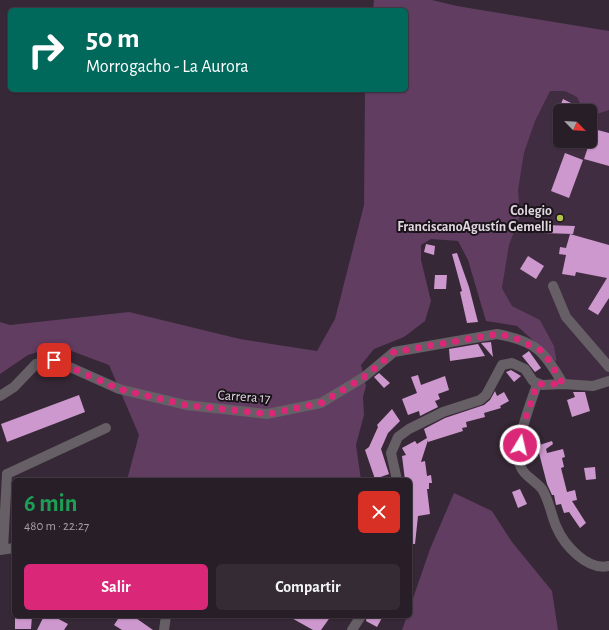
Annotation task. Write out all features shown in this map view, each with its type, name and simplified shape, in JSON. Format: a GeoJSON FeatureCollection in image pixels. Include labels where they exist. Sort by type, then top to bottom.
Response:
{"type":"FeatureCollection","features":[{"type":"Feature","properties":{"kind":"street"},"geometry":{"type":"LineString","coordinates":[[553,286],[566,317],[609,367]]}},
{"type":"Feature","properties":{"kind":"street","name":"Carrera 17"},"geometry":{"type":"LineString","coordinates":[[0,396],[14,387],[36,364],[54,360],[119,389],[186,405],[268,414],[321,403],[364,377],[394,352],[497,334],[513,337],[540,350],[550,362],[563,384]]}},
{"type":"Feature","properties":{"kind":"street"},"geometry":{"type":"LineString","coordinates":[[397,478],[391,453],[398,437],[409,429],[443,412],[480,400],[486,395],[502,365],[512,363],[525,369],[537,384]]}},
{"type":"Feature","properties":{"kind":"street"},"geometry":{"type":"LineString","coordinates":[[537,384],[593,386],[609,381]]}},
{"type":"Feature","properties":{"kind":"street"},"geometry":{"type":"LineString","coordinates":[[537,384],[522,429],[518,461],[523,472],[542,489],[556,527],[568,544],[587,562],[600,567],[609,566]]}},
{"type":"Feature","properties":{"kind":"street"},"geometry":{"type":"LineString","coordinates":[[12,548],[2,550],[3,473],[106,428]]}},
{"type":"Feature","properties":{"kind":"street"},"geometry":{"type":"LineString","coordinates":[[164,630],[166,618]]}},
{"type":"Feature","properties":{"kind":"street"},"geometry":{"type":"LineString","coordinates":[[352,630],[360,618]]}},
{"type":"Feature","properties":{"kind":"shaded area"},"geometry":{"type":"Polygon","coordinates":[[[374,0],[432,0],[457,6],[609,31],[609,110],[597,114],[597,104],[580,104],[577,97],[565,91],[550,91],[535,121],[524,153],[518,190],[520,216],[509,245],[502,288],[512,306],[540,320],[554,346],[557,362],[517,326],[486,321],[468,260],[458,241],[431,239],[421,245],[421,260],[431,301],[425,321],[404,337],[374,349],[361,365],[366,386],[363,397],[364,415],[356,445],[361,478],[128,478],[139,435],[109,365],[58,346],[28,355],[0,374],[0,322],[10,325],[129,312],[240,339],[317,351],[335,319],[364,205],[365,92],[408,92],[408,8],[373,8],[374,0]]]}},
{"type":"Feature","properties":{"kind":"shaded area","name":"Colegio FranciscanoAgustín Gemelli"},"geometry":{"type":"Polygon","coordinates":[[[609,31],[609,381],[563,384],[554,346],[540,320],[512,306],[502,288],[509,245],[512,192],[553,62],[609,31]]]}},
{"type":"Feature","properties":{"kind":"shaded area"},"geometry":{"type":"Polygon","coordinates":[[[454,493],[492,511],[512,542],[552,591],[558,630],[402,630],[406,618],[412,618],[412,601],[430,549],[454,493]]]}},
{"type":"Feature","properties":{"kind":"building"},"geometry":{"type":"Polygon","coordinates":[[[563,99],[573,104],[561,104],[563,99]]]}},
{"type":"Feature","properties":{"kind":"building"},"geometry":{"type":"Polygon","coordinates":[[[597,130],[609,133],[609,166],[584,159],[588,148],[597,148],[597,130]]]}},
{"type":"Feature","properties":{"kind":"building"},"geometry":{"type":"Polygon","coordinates":[[[565,153],[583,160],[569,198],[551,191],[565,153]]]}},
{"type":"Feature","properties":{"kind":"building"},"geometry":{"type":"Polygon","coordinates":[[[545,225],[575,226],[573,234],[544,233],[545,225]]]}},
{"type":"Feature","properties":{"kind":"building"},"geometry":{"type":"Polygon","coordinates":[[[570,234],[609,245],[609,298],[598,315],[588,309],[607,278],[576,272],[575,276],[562,274],[566,255],[559,254],[560,247],[566,248],[570,234]]]}},
{"type":"Feature","properties":{"kind":"building"},"geometry":{"type":"Polygon","coordinates":[[[426,244],[435,246],[434,255],[424,252],[426,244]]]}},
{"type":"Feature","properties":{"kind":"building"},"geometry":{"type":"Polygon","coordinates":[[[457,253],[469,287],[478,322],[467,323],[460,292],[462,291],[452,254],[457,253]]]}},
{"type":"Feature","properties":{"kind":"building"},"geometry":{"type":"Polygon","coordinates":[[[528,256],[544,266],[536,279],[520,269],[528,256]]]}},
{"type":"Feature","properties":{"kind":"building"},"geometry":{"type":"Polygon","coordinates":[[[435,275],[447,275],[446,289],[434,289],[435,275]]]}},
{"type":"Feature","properties":{"kind":"building"},"geometry":{"type":"Polygon","coordinates":[[[491,342],[493,357],[481,343],[491,342]]]}},
{"type":"Feature","properties":{"kind":"building"},"geometry":{"type":"Polygon","coordinates":[[[478,344],[485,356],[450,361],[449,349],[478,344]]]}},
{"type":"Feature","properties":{"kind":"building"},"geometry":{"type":"Polygon","coordinates":[[[529,351],[541,368],[535,372],[522,356],[529,351]]]}},
{"type":"Feature","properties":{"kind":"building"},"geometry":{"type":"Polygon","coordinates":[[[511,370],[521,376],[514,382],[506,372],[511,370]]]}},
{"type":"Feature","properties":{"kind":"building"},"geometry":{"type":"Polygon","coordinates":[[[379,373],[390,383],[384,388],[374,377],[379,373]]]}},
{"type":"Feature","properties":{"kind":"building"},"geometry":{"type":"Polygon","coordinates":[[[418,375],[421,385],[445,376],[449,390],[438,394],[440,399],[435,401],[438,407],[420,416],[419,411],[408,415],[402,399],[417,393],[411,377],[418,375]]]}},
{"type":"Feature","properties":{"kind":"building"},"geometry":{"type":"Polygon","coordinates":[[[495,391],[497,396],[504,392],[509,401],[500,406],[501,408],[484,413],[485,417],[466,422],[467,427],[462,428],[463,431],[428,442],[428,440],[421,462],[425,461],[427,476],[431,475],[432,483],[429,483],[429,489],[427,489],[430,514],[418,516],[415,544],[412,544],[412,478],[405,478],[402,456],[406,455],[402,448],[415,441],[417,444],[427,438],[424,429],[445,418],[484,405],[490,400],[495,391]]]}},
{"type":"Feature","properties":{"kind":"building"},"geometry":{"type":"Polygon","coordinates":[[[573,392],[585,392],[590,411],[572,417],[567,400],[575,397],[573,392]]]}},
{"type":"Feature","properties":{"kind":"building"},"geometry":{"type":"Polygon","coordinates":[[[79,395],[85,412],[7,442],[1,424],[79,395]]]}},
{"type":"Feature","properties":{"kind":"building"},"geometry":{"type":"Polygon","coordinates":[[[392,409],[400,421],[388,433],[381,449],[389,474],[375,478],[365,450],[369,447],[378,427],[377,425],[392,409]]]}},
{"type":"Feature","properties":{"kind":"building"},"geometry":{"type":"Polygon","coordinates":[[[552,441],[553,444],[546,449],[547,453],[563,449],[565,457],[562,458],[564,467],[561,468],[567,492],[575,490],[577,500],[572,501],[586,523],[580,528],[569,512],[564,513],[561,504],[556,505],[554,495],[552,495],[547,484],[539,453],[528,460],[525,454],[525,452],[533,447],[552,441]]]}},
{"type":"Feature","properties":{"kind":"building"},"geometry":{"type":"Polygon","coordinates":[[[595,467],[596,479],[586,480],[584,468],[595,467]]]}},
{"type":"Feature","properties":{"kind":"building"},"geometry":{"type":"Polygon","coordinates":[[[520,489],[527,504],[518,508],[512,492],[520,489]]]}},
{"type":"Feature","properties":{"kind":"building"},"geometry":{"type":"Polygon","coordinates":[[[15,618],[32,618],[31,629],[15,629],[15,618]]]}},
{"type":"Feature","properties":{"kind":"building"},"geometry":{"type":"Polygon","coordinates":[[[43,618],[57,618],[68,624],[64,630],[37,630],[43,618]]]}},
{"type":"Feature","properties":{"kind":"building"},"geometry":{"type":"Polygon","coordinates":[[[119,618],[136,618],[153,630],[122,630],[114,625],[119,618]]]}},
{"type":"Feature","properties":{"kind":"building"},"geometry":{"type":"Polygon","coordinates":[[[292,618],[330,618],[321,630],[313,630],[292,618]]]}},
{"type":"Feature","properties":{"kind":"building"},"geometry":{"type":"Polygon","coordinates":[[[367,618],[382,618],[377,627],[366,621],[367,618]]]}},
{"type":"Feature","properties":{"kind":"place","name":"Colegio FranciscanoAgustín Gemelli"},"geometry":{"type":"Point","coordinates":[560,218]}},
{"type":"Feature","properties":{"kind":"route"},"geometry":{"type":"LineString","coordinates":[[54,360],[119,389],[186,405],[268,414],[321,403],[364,377],[394,352],[482,335],[497,334],[513,337],[527,342],[540,350],[550,362],[563,384],[537,384],[522,429],[520,445]]}}]}
